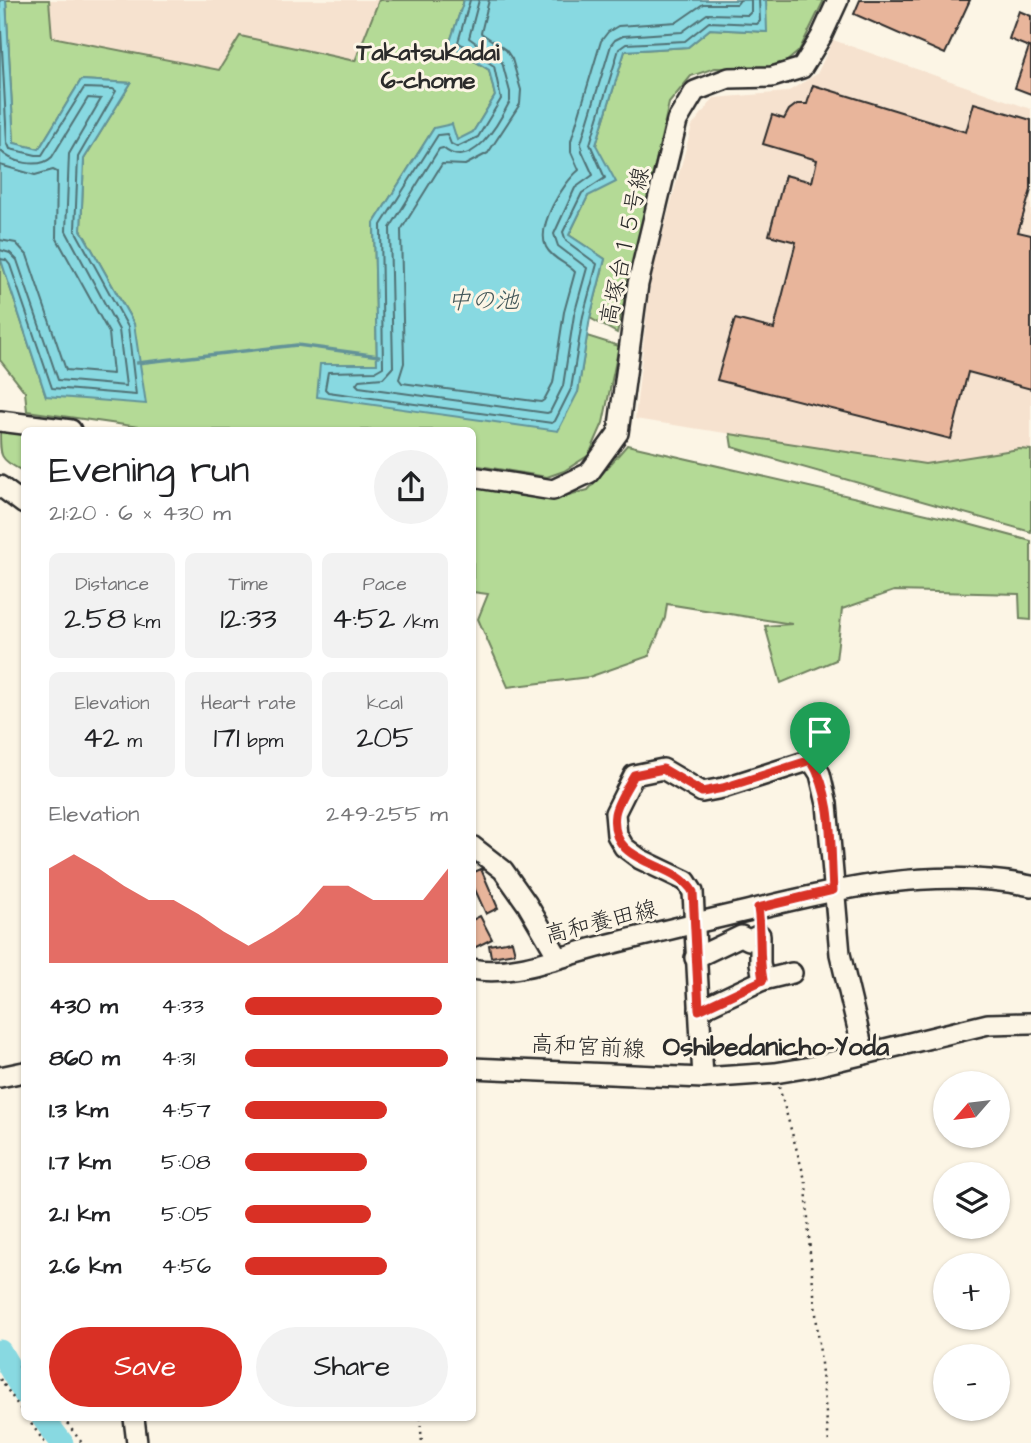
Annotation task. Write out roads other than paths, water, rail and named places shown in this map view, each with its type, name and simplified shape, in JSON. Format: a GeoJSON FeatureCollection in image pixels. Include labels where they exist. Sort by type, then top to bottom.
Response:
{"type":"FeatureCollection","features":[{"type":"Feature","properties":{"kind":"street","name":"高塚台１５号線"},"geometry":{"type":"LineString","coordinates":[[476,478],[553,490],[589,473],[618,433],[638,284],[677,121],[695,91],[729,78],[772,78],[802,68],[821,37],[838,0]]}},
{"type":"Feature","properties":{"kind":"street"},"geometry":{"type":"LineString","coordinates":[[0,421],[47,427]]}},
{"type":"Feature","properties":{"kind":"street"},"geometry":{"type":"LineString","coordinates":[[0,486],[21,502]]}},
{"type":"Feature","properties":{"kind":"street"},"geometry":{"type":"LineString","coordinates":[[703,1078],[693,892],[686,881],[640,859],[624,847],[617,835],[615,813],[634,775],[663,769],[702,792],[811,760],[820,774],[827,804],[840,954],[864,1054]]}},
{"type":"Feature","properties":{"kind":"street"},"geometry":{"type":"LineString","coordinates":[[476,849],[503,870],[527,904],[558,957]]}},
{"type":"Feature","properties":{"kind":"street","name":"高和養田線"},"geometry":{"type":"LineString","coordinates":[[476,970],[508,972],[558,957],[833,890],[918,878],[1004,880],[1031,886]]}},
{"type":"Feature","properties":{"kind":"street"},"geometry":{"type":"LineString","coordinates":[[695,958],[732,938],[754,937],[762,929],[758,908]]}},
{"type":"Feature","properties":{"kind":"street"},"geometry":{"type":"LineString","coordinates":[[754,937],[763,980]]}},
{"type":"Feature","properties":{"kind":"street"},"geometry":{"type":"LineString","coordinates":[[699,1010],[763,980],[792,973]]}},
{"type":"Feature","properties":{"kind":"street","name":"高和宮前線"},"geometry":{"type":"LineString","coordinates":[[476,1068],[703,1078],[775,1073],[988,1024],[1031,1023]]}},
{"type":"Feature","properties":{"kind":"street"},"geometry":{"type":"LineString","coordinates":[[0,1077],[21,1073]]}},
{"type":"Feature","properties":{"kind":"street"},"geometry":{"type":"LineString","coordinates":[[134,1421],[137,1443]]}},
{"type":"Feature","properties":{"kind":"water"},"geometry":{"type":"Polygon","coordinates":[[[0,0],[6,0],[14,143],[39,149],[81,80],[131,83],[84,159],[81,230],[134,324],[146,404],[46,396],[0,257],[0,0]]]}},
{"type":"Feature","properties":{"kind":"water","name":"中の池"},"geometry":{"type":"Polygon","coordinates":[[[464,0],[766,0],[767,32],[710,29],[688,47],[625,51],[596,145],[616,182],[588,196],[569,235],[605,259],[590,318],[578,392],[558,431],[317,397],[320,364],[377,364],[374,223],[434,128],[452,124],[457,140],[473,132],[495,96],[489,70],[449,45],[464,0]]]}},
{"type":"Feature","properties":{"kind":"waterway"},"geometry":{"type":"LineString","coordinates":[[137,363],[297,345],[379,356]]}},
{"type":"Feature","properties":{"kind":"waterway"},"geometry":{"type":"LineString","coordinates":[[0,1351],[21,1388]]}},
{"type":"Feature","properties":{"kind":"waterway"},"geometry":{"type":"LineString","coordinates":[[45,1421],[62,1443]]}},
{"type":"Feature","properties":{"kind":"district","name":"Takatsukadai 6-chome"},"geometry":{"type":"Point","coordinates":[428,67]}},
{"type":"Feature","properties":{"kind":"district","name":"Oshibedanicho-Yoda"},"geometry":{"type":"Point","coordinates":[776,1047]}}]}
